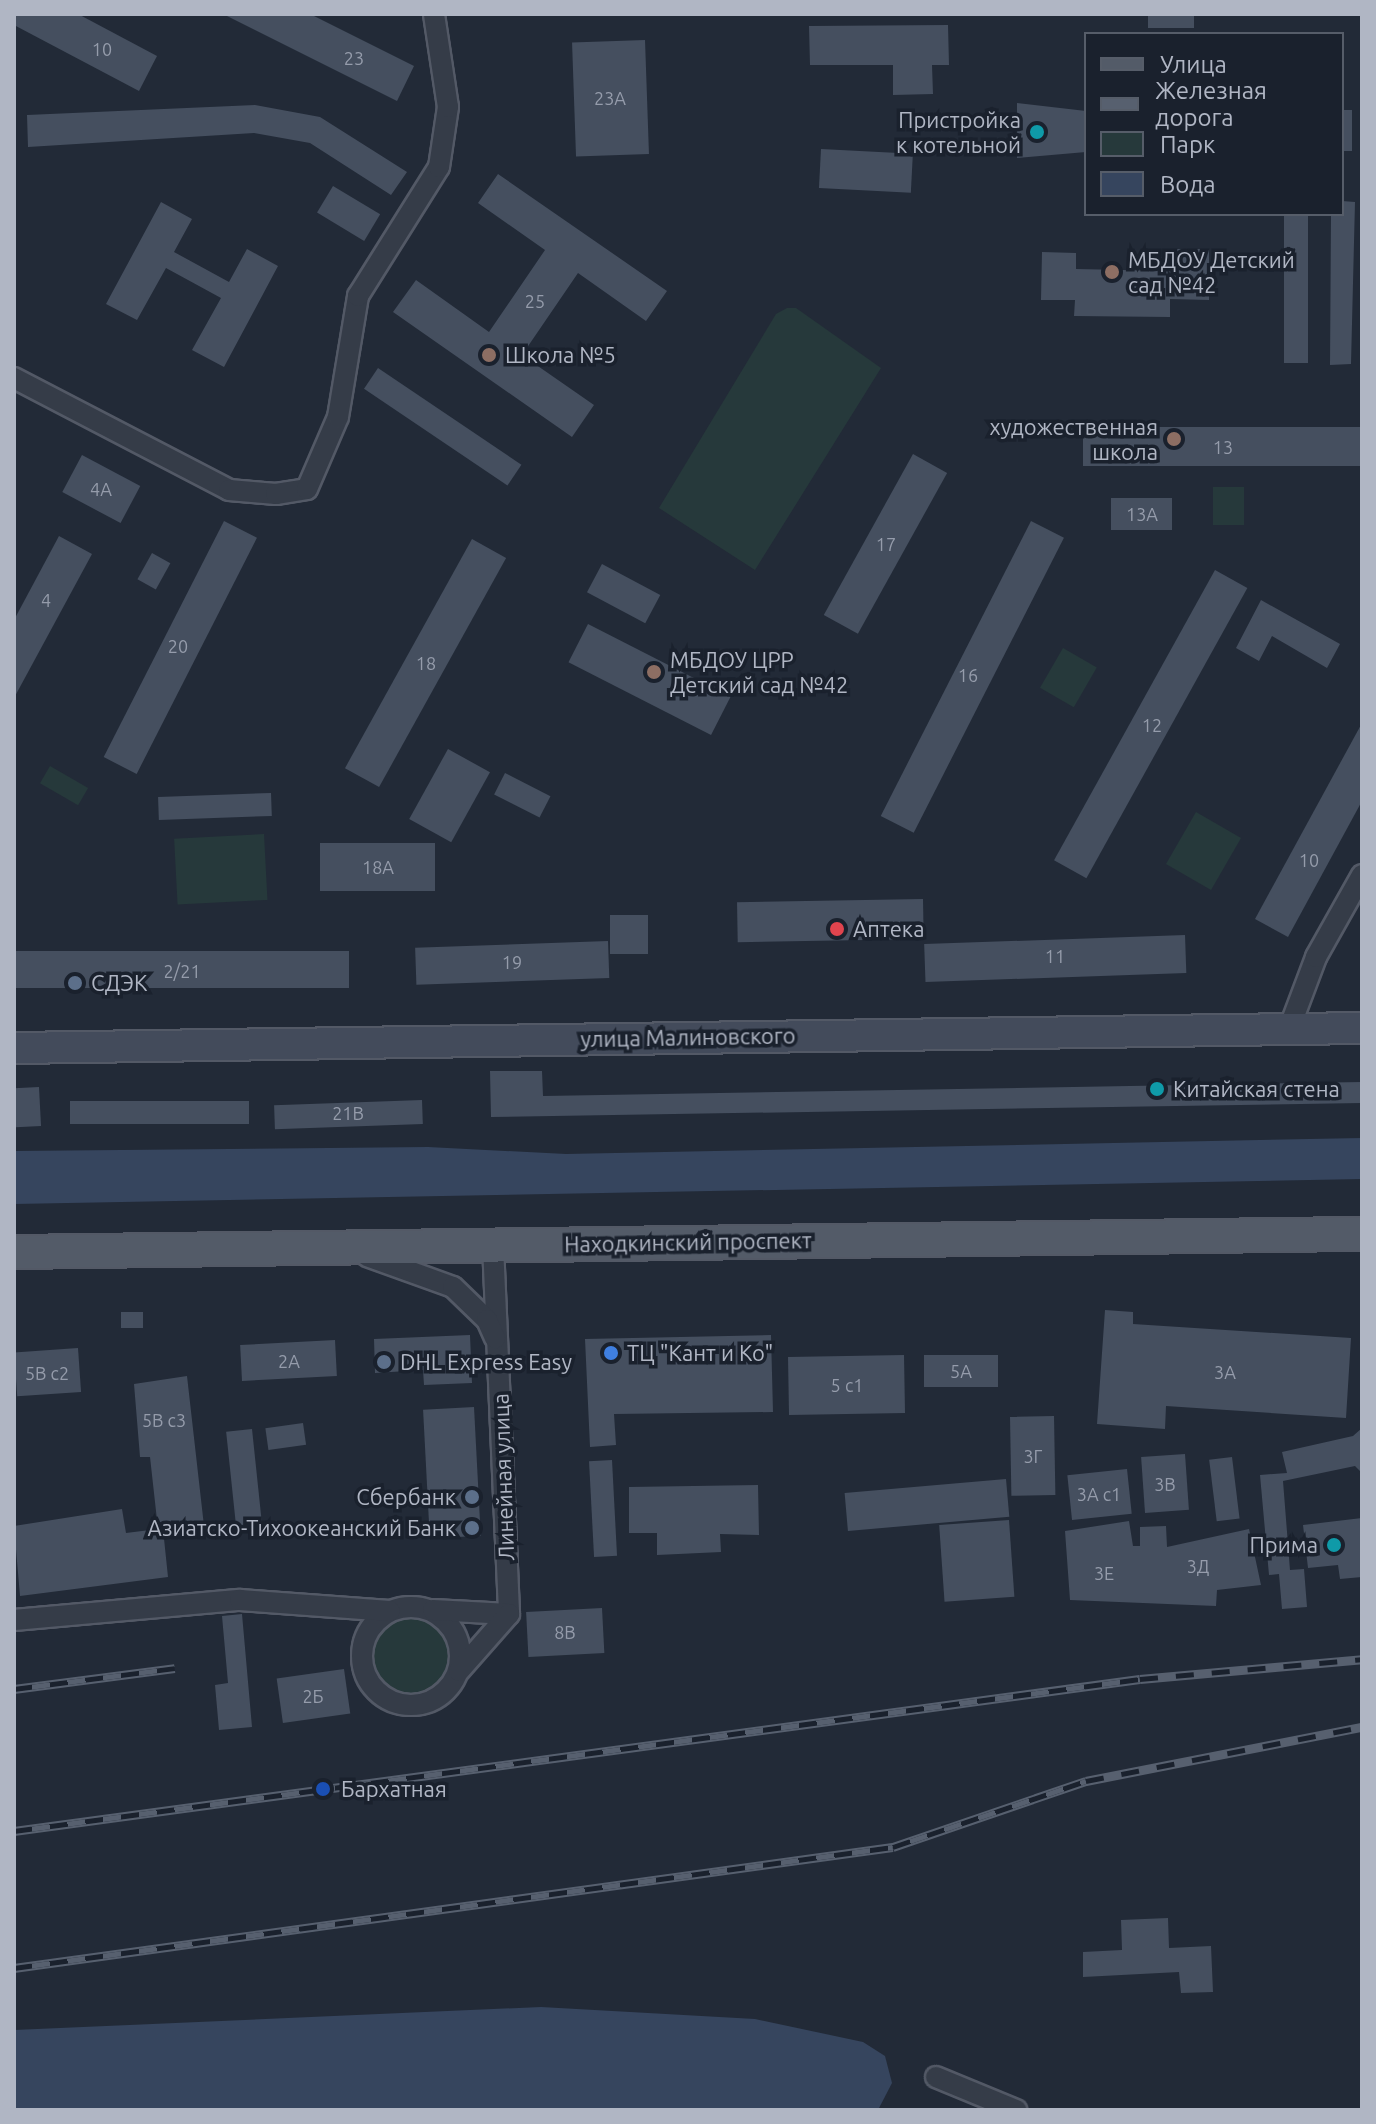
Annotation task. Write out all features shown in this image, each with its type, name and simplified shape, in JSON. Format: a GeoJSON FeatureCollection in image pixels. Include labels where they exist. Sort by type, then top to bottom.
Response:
{"type":"FeatureCollection","features":[{"type":"Feature","properties":{"kind":"main road","name":"улица Малиновского"},"geometry":{"type":"LineString","coordinates":[[14,1048],[1362,1028]]}},
{"type":"Feature","properties":{"kind":"main road","name":"Находкинский проспект"},"geometry":{"type":"LineString","coordinates":[[14,1252],[1358,1234]]}},
{"type":"Feature","properties":{"kind":"street"},"geometry":{"type":"LineString","coordinates":[[14,378],[229,490],[276,494],[307,489],[338,417],[358,296],[439,167],[448,107],[434,14]]}},
{"type":"Feature","properties":{"kind":"street"},"geometry":{"type":"LineString","coordinates":[[1289,1029],[1316,957],[1362,875]]}},
{"type":"Feature","properties":{"kind":"street","name":"Линейная улица"},"geometry":{"type":"LineString","coordinates":[[493,1245],[509,1614]]}},
{"type":"Feature","properties":{"kind":"street"},"geometry":{"type":"LineString","coordinates":[[336,1247],[432,1274],[453,1287],[487,1320],[498,1347]]}},
{"type":"Feature","properties":{"kind":"street"},"geometry":{"type":"LineString","coordinates":[[14,1620],[240,1600],[390,1611],[425,1609],[509,1614]]}},
{"type":"Feature","properties":{"kind":"street"},"geometry":{"type":"LineString","coordinates":[[425,1609],[456,1635],[457,1674]]}},
{"type":"Feature","properties":{"kind":"street"},"geometry":{"type":"LineString","coordinates":[[390,1611],[373,1623],[361,1657],[378,1693],[416,1705],[447,1690],[509,1614]]}},
{"type":"Feature","properties":{"kind":"street"},"geometry":{"type":"LineString","coordinates":[[936,2077],[1016,2110]]}},
{"type":"Feature","properties":{"kind":"green space"},"geometry":{"type":"Polygon","coordinates":[[[787,308],[796,308],[881,368],[755,570],[659,508],[776,314],[787,308]]]}},
{"type":"Feature","properties":{"kind":"green space"},"geometry":{"type":"Polygon","coordinates":[[[1213,487],[1244,487],[1244,525],[1213,525],[1213,487]]]}},
{"type":"Feature","properties":{"kind":"green space"},"geometry":{"type":"Polygon","coordinates":[[[1063,648],[1097,668],[1074,707],[1040,688],[1063,648]]]}},
{"type":"Feature","properties":{"kind":"green space"},"geometry":{"type":"Polygon","coordinates":[[[50,766],[88,788],[78,805],[40,783],[50,766]]]}},
{"type":"Feature","properties":{"kind":"green space"},"geometry":{"type":"Polygon","coordinates":[[[1196,812],[1241,838],[1211,890],[1166,864],[1196,812]]]}},
{"type":"Feature","properties":{"kind":"green space"},"geometry":{"type":"Polygon","coordinates":[[[264,834],[267,900],[178,905],[174,839],[264,834]]]}},
{"type":"Feature","properties":{"kind":"green space"},"geometry":{"type":"Polygon","coordinates":[[[411,1616],[426,1619],[439,1628],[448,1641],[451,1656],[448,1671],[439,1684],[426,1693],[411,1696],[396,1693],[383,1684],[374,1671],[371,1656],[374,1641],[383,1628],[396,1619],[411,1616]]]}},
{"type":"Feature","properties":{"kind":"water"},"geometry":{"type":"Polygon","coordinates":[[[1362,1138],[1362,1179],[14,1204],[14,1151],[428,1147],[566,1154],[1362,1138]]]}},
{"type":"Feature","properties":{"kind":"water"},"geometry":{"type":"Polygon","coordinates":[[[541,2007],[755,2019],[863,2042],[885,2056],[892,2083],[878,2110],[14,2110],[14,2030],[541,2007]]]}},
{"type":"Feature","properties":{"kind":"building"},"geometry":{"type":"Polygon","coordinates":[[[14,14],[78,14],[157,56],[139,91],[14,25],[14,14]]]}},
{"type":"Feature","properties":{"kind":"building"},"geometry":{"type":"Polygon","coordinates":[[[223,14],[310,14],[414,66],[397,101],[223,14]]]}},
{"type":"Feature","properties":{"kind":"building"},"geometry":{"type":"Polygon","coordinates":[[[1148,14],[1194,14],[1194,28],[1148,28],[1148,14]]]}},
{"type":"Feature","properties":{"kind":"building"},"geometry":{"type":"Polygon","coordinates":[[[948,25],[949,65],[932,65],[933,94],[893,95],[893,65],[810,65],[809,26],[948,25]]]}},
{"type":"Feature","properties":{"kind":"building"},"geometry":{"type":"Polygon","coordinates":[[[645,40],[649,154],[576,156],[572,43],[645,40]]]}},
{"type":"Feature","properties":{"kind":"building","name":"Пристройка к котельной"},"geometry":{"type":"Polygon","coordinates":[[[1017,103],[1084,111],[1084,152],[1017,158],[1017,103]]]}},
{"type":"Feature","properties":{"kind":"building"},"geometry":{"type":"Polygon","coordinates":[[[255,105],[320,117],[407,172],[391,195],[310,143],[254,133],[28,147],[27,115],[255,105]]]}},
{"type":"Feature","properties":{"kind":"building"},"geometry":{"type":"Polygon","coordinates":[[[1344,110],[1352,110],[1352,151],[1344,151],[1344,110]]]}},
{"type":"Feature","properties":{"kind":"building"},"geometry":{"type":"Polygon","coordinates":[[[821,149],[913,154],[911,193],[819,188],[821,149]]]}},
{"type":"Feature","properties":{"kind":"building"},"geometry":{"type":"Polygon","coordinates":[[[498,174],[667,291],[646,321],[578,273],[522,355],[594,405],[572,437],[393,312],[416,280],[489,332],[545,250],[478,203],[498,174]]]}},
{"type":"Feature","properties":{"kind":"building"},"geometry":{"type":"Polygon","coordinates":[[[333,186],[380,214],[364,241],[317,213],[333,186]]]}},
{"type":"Feature","properties":{"kind":"building"},"geometry":{"type":"Polygon","coordinates":[[[1344,201],[1355,202],[1351,364],[1330,365],[1331,216],[1344,216],[1344,201]]]}},
{"type":"Feature","properties":{"kind":"building"},"geometry":{"type":"Polygon","coordinates":[[[161,202],[192,219],[174,252],[229,282],[247,249],[278,266],[224,367],[192,350],[221,298],[166,268],[137,320],[106,304],[161,202]]]}},
{"type":"Feature","properties":{"kind":"building"},"geometry":{"type":"Polygon","coordinates":[[[1284,216],[1308,216],[1308,363],[1284,363],[1284,216]]]}},
{"type":"Feature","properties":{"kind":"building"},"geometry":{"type":"Polygon","coordinates":[[[1169,249],[1209,249],[1209,300],[1170,299],[1170,317],[1074,316],[1075,300],[1041,300],[1042,252],[1076,253],[1076,269],[1169,271],[1169,249]]]}},
{"type":"Feature","properties":{"kind":"building"},"geometry":{"type":"Polygon","coordinates":[[[378,368],[521,465],[507,485],[364,389],[378,368]]]}},
{"type":"Feature","properties":{"kind":"building"},"geometry":{"type":"Polygon","coordinates":[[[1083,427],[1362,427],[1362,466],[1083,466],[1083,427]]]}},
{"type":"Feature","properties":{"kind":"building"},"geometry":{"type":"Polygon","coordinates":[[[913,454],[947,473],[858,634],[824,615],[913,454]]]}},
{"type":"Feature","properties":{"kind":"building"},"geometry":{"type":"Polygon","coordinates":[[[82,455],[140,486],[121,523],[62,492],[82,455]]]}},
{"type":"Feature","properties":{"kind":"building"},"geometry":{"type":"Polygon","coordinates":[[[1111,498],[1172,498],[1172,530],[1111,530],[1111,498]]]}},
{"type":"Feature","properties":{"kind":"building"},"geometry":{"type":"Polygon","coordinates":[[[224,521],[257,538],[137,774],[104,757],[224,521]]]}},
{"type":"Feature","properties":{"kind":"building"},"geometry":{"type":"Polygon","coordinates":[[[1031,521],[1064,538],[914,833],[881,816],[1031,521]]]}},
{"type":"Feature","properties":{"kind":"building"},"geometry":{"type":"Polygon","coordinates":[[[59,536],[92,554],[14,698],[14,620],[59,536]]]}},
{"type":"Feature","properties":{"kind":"building"},"geometry":{"type":"Polygon","coordinates":[[[472,539],[506,558],[379,787],[345,768],[472,539]]]}},
{"type":"Feature","properties":{"kind":"building"},"geometry":{"type":"Polygon","coordinates":[[[152,553],[170,563],[156,589],[137,579],[152,553]]]}},
{"type":"Feature","properties":{"kind":"building"},"geometry":{"type":"Polygon","coordinates":[[[602,564],[660,595],[645,623],[587,592],[602,564]]]}},
{"type":"Feature","properties":{"kind":"building"},"geometry":{"type":"Polygon","coordinates":[[[1215,570],[1247,588],[1086,878],[1054,860],[1215,570]]]}},
{"type":"Feature","properties":{"kind":"building"},"geometry":{"type":"Polygon","coordinates":[[[1261,600],[1340,644],[1327,668],[1272,636],[1259,661],[1236,648],[1261,600]]]}},
{"type":"Feature","properties":{"kind":"building"},"geometry":{"type":"Polygon","coordinates":[[[588,624],[731,697],[711,735],[568,662],[588,624]]]}},
{"type":"Feature","properties":{"kind":"building"},"geometry":{"type":"Polygon","coordinates":[[[1362,723],[1362,801],[1288,937],[1255,919],[1362,723]]]}},
{"type":"Feature","properties":{"kind":"building"},"geometry":{"type":"Polygon","coordinates":[[[448,749],[490,772],[451,842],[409,819],[448,749]]]}},
{"type":"Feature","properties":{"kind":"building"},"geometry":{"type":"Polygon","coordinates":[[[505,773],[550,796],[540,818],[494,794],[505,773]]]}},
{"type":"Feature","properties":{"kind":"building"},"geometry":{"type":"Polygon","coordinates":[[[271,793],[272,816],[159,820],[158,797],[271,793]]]}},
{"type":"Feature","properties":{"kind":"building"},"geometry":{"type":"Polygon","coordinates":[[[320,843],[435,843],[435,891],[320,891],[320,843]]]}},
{"type":"Feature","properties":{"kind":"building"},"geometry":{"type":"Polygon","coordinates":[[[923,899],[924,939],[738,942],[737,902],[923,899]]]}},
{"type":"Feature","properties":{"kind":"building"},"geometry":{"type":"Polygon","coordinates":[[[610,915],[648,915],[648,954],[610,954],[610,915]]]}},
{"type":"Feature","properties":{"kind":"building"},"geometry":{"type":"Polygon","coordinates":[[[1185,935],[1186,973],[925,982],[924,944],[1185,935]]]}},
{"type":"Feature","properties":{"kind":"building"},"geometry":{"type":"Polygon","coordinates":[[[608,941],[609,978],[416,985],[415,948],[608,941]]]}},
{"type":"Feature","properties":{"kind":"building"},"geometry":{"type":"Polygon","coordinates":[[[14,951],[349,951],[349,988],[14,988],[14,951]]]}},
{"type":"Feature","properties":{"kind":"building","name":"Китайская стена"},"geometry":{"type":"Polygon","coordinates":[[[490,1071],[542,1071],[543,1096],[1362,1082],[1362,1103],[491,1117],[490,1071]]]}},
{"type":"Feature","properties":{"kind":"building"},"geometry":{"type":"Polygon","coordinates":[[[39,1087],[41,1126],[16,1127],[14,1088],[39,1087]]]}},
{"type":"Feature","properties":{"kind":"building"},"geometry":{"type":"Polygon","coordinates":[[[422,1100],[423,1124],[275,1129],[274,1105],[422,1100]]]}},
{"type":"Feature","properties":{"kind":"building"},"geometry":{"type":"Polygon","coordinates":[[[70,1101],[249,1101],[249,1124],[70,1124],[70,1101]]]}},
{"type":"Feature","properties":{"kind":"building"},"geometry":{"type":"Polygon","coordinates":[[[1105,1310],[1133,1312],[1133,1324],[1351,1338],[1346,1418],[1166,1406],[1165,1429],[1097,1424],[1105,1310]]]}},
{"type":"Feature","properties":{"kind":"building"},"geometry":{"type":"Polygon","coordinates":[[[121,1312],[143,1312],[143,1328],[121,1328],[121,1312]]]}},
{"type":"Feature","properties":{"kind":"building"},"geometry":{"type":"Polygon","coordinates":[[[470,1335],[472,1383],[424,1385],[423,1370],[375,1373],[374,1339],[470,1335]]]}},
{"type":"Feature","properties":{"kind":"building"},"geometry":{"type":"Polygon","coordinates":[[[771,1335],[773,1412],[614,1414],[616,1445],[590,1447],[585,1339],[771,1335]]]}},
{"type":"Feature","properties":{"kind":"building"},"geometry":{"type":"Polygon","coordinates":[[[335,1340],[337,1376],[242,1381],[240,1345],[335,1340]]]}},
{"type":"Feature","properties":{"kind":"building"},"geometry":{"type":"Polygon","coordinates":[[[78,1348],[81,1392],[17,1396],[14,1352],[78,1348]]]}},
{"type":"Feature","properties":{"kind":"building"},"geometry":{"type":"Polygon","coordinates":[[[904,1355],[905,1413],[789,1415],[788,1357],[904,1355]]]}},
{"type":"Feature","properties":{"kind":"building"},"geometry":{"type":"Polygon","coordinates":[[[924,1355],[998,1355],[998,1387],[924,1387],[924,1355]]]}},
{"type":"Feature","properties":{"kind":"building"},"geometry":{"type":"Polygon","coordinates":[[[187,1376],[204,1526],[163,1529],[168,1577],[20,1596],[14,1526],[122,1509],[126,1533],[158,1529],[150,1457],[140,1457],[134,1384],[187,1376]]]}},
{"type":"Feature","properties":{"kind":"building"},"geometry":{"type":"Polygon","coordinates":[[[474,1407],[481,1536],[430,1538],[423,1410],[474,1407]]]}},
{"type":"Feature","properties":{"kind":"building"},"geometry":{"type":"Polygon","coordinates":[[[1054,1416],[1055,1495],[1011,1496],[1010,1417],[1054,1416]]]}},
{"type":"Feature","properties":{"kind":"building"},"geometry":{"type":"Polygon","coordinates":[[[303,1423],[306,1445],[268,1450],[265,1428],[303,1423]]]}},
{"type":"Feature","properties":{"kind":"building"},"geometry":{"type":"Polygon","coordinates":[[[1362,1428],[1362,1473],[1355,1466],[1283,1481],[1290,1570],[1304,1569],[1307,1607],[1282,1609],[1279,1574],[1269,1575],[1260,1475],[1287,1473],[1282,1452],[1353,1436],[1362,1428]]]}},
{"type":"Feature","properties":{"kind":"building"},"geometry":{"type":"Polygon","coordinates":[[[252,1429],[262,1526],[236,1529],[226,1432],[252,1429]]]}},
{"type":"Feature","properties":{"kind":"building"},"geometry":{"type":"Polygon","coordinates":[[[1185,1454],[1189,1510],[1145,1513],[1141,1457],[1185,1454]]]}},
{"type":"Feature","properties":{"kind":"building"},"geometry":{"type":"Polygon","coordinates":[[[1232,1457],[1240,1519],[1217,1521],[1209,1460],[1232,1457]]]}},
{"type":"Feature","properties":{"kind":"building"},"geometry":{"type":"Polygon","coordinates":[[[612,1460],[617,1556],[594,1557],[589,1461],[612,1460]]]}},
{"type":"Feature","properties":{"kind":"building"},"geometry":{"type":"Polygon","coordinates":[[[1127,1469],[1132,1514],[1072,1520],[1067,1475],[1127,1469]]]}},
{"type":"Feature","properties":{"kind":"building"},"geometry":{"type":"Polygon","coordinates":[[[1006,1479],[1009,1517],[848,1531],[845,1493],[1006,1479]]]}},
{"type":"Feature","properties":{"kind":"building"},"geometry":{"type":"Polygon","coordinates":[[[758,1485],[759,1535],[720,1534],[721,1552],[657,1555],[657,1533],[629,1533],[629,1487],[758,1485]]]}},
{"type":"Feature","properties":{"kind":"building","name":"Прима"},"geometry":{"type":"Polygon","coordinates":[[[1362,1518],[1362,1577],[1340,1579],[1338,1565],[1308,1568],[1303,1525],[1362,1518]]]}},
{"type":"Feature","properties":{"kind":"building"},"geometry":{"type":"Polygon","coordinates":[[[1009,1520],[1014,1597],[945,1602],[939,1525],[1009,1520]]]}},
{"type":"Feature","properties":{"kind":"building"},"geometry":{"type":"Polygon","coordinates":[[[1129,1521],[1133,1546],[1140,1546],[1140,1527],[1166,1526],[1167,1547],[1249,1529],[1261,1585],[1217,1590],[1216,1606],[1070,1600],[1065,1531],[1129,1521]]]}},
{"type":"Feature","properties":{"kind":"building"},"geometry":{"type":"Polygon","coordinates":[[[602,1608],[604,1653],[528,1657],[526,1612],[602,1608]]]}},
{"type":"Feature","properties":{"kind":"building"},"geometry":{"type":"Polygon","coordinates":[[[242,1614],[252,1727],[219,1730],[215,1685],[228,1683],[222,1616],[242,1614]]]}},
{"type":"Feature","properties":{"kind":"building"},"geometry":{"type":"Polygon","coordinates":[[[344,1669],[350,1714],[283,1723],[277,1678],[344,1669]]]}},
{"type":"Feature","properties":{"kind":"building"},"geometry":{"type":"Polygon","coordinates":[[[1168,1918],[1169,1948],[1211,1946],[1213,1992],[1181,1993],[1179,1972],[1083,1977],[1083,1952],[1122,1950],[1121,1920],[1168,1918]]]}},
{"type":"Feature","properties":{"kind":"railway"},"geometry":{"type":"LineString","coordinates":[[14,1831],[1140,1679],[1362,1659]]}},
{"type":"Feature","properties":{"kind":"railway"},"geometry":{"type":"LineString","coordinates":[[14,1689],[175,1668]]}},
{"type":"Feature","properties":{"kind":"railway"},"geometry":{"type":"LineString","coordinates":[[14,1968],[893,1847],[1086,1781],[1362,1727]]}},
{"type":"Feature","properties":{"kind":"place","name":"Пристройка к котельной"},"geometry":{"type":"Point","coordinates":[1037,132]}},
{"type":"Feature","properties":{"kind":"place","name":"МБДОУ Детский сад №42"},"geometry":{"type":"Point","coordinates":[1112,272]}},
{"type":"Feature","properties":{"kind":"place","name":"Школа №5"},"geometry":{"type":"Point","coordinates":[489,355]}},
{"type":"Feature","properties":{"kind":"place","name":"художественная школа"},"geometry":{"type":"Point","coordinates":[1174,439]}},
{"type":"Feature","properties":{"kind":"place","name":"МБДОУ ЦРР Детский сад №42"},"geometry":{"type":"Point","coordinates":[654,672]}},
{"type":"Feature","properties":{"kind":"place","name":"Аптека"},"geometry":{"type":"Point","coordinates":[837,929]}},
{"type":"Feature","properties":{"kind":"place","name":"СДЭК"},"geometry":{"type":"Point","coordinates":[75,983]}},
{"type":"Feature","properties":{"kind":"place","name":"Китайская стена"},"geometry":{"type":"Point","coordinates":[1157,1089]}},
{"type":"Feature","properties":{"kind":"place","name":"ТЦ \"Кант и Ко\""},"geometry":{"type":"Point","coordinates":[611,1353]}},
{"type":"Feature","properties":{"kind":"place","name":"DHL Express Easy"},"geometry":{"type":"Point","coordinates":[384,1362]}},
{"type":"Feature","properties":{"kind":"place","name":"Сбербанк"},"geometry":{"type":"Point","coordinates":[472,1497]}},
{"type":"Feature","properties":{"kind":"place","name":"Азиатско-Тихоокеанский Банк"},"geometry":{"type":"Point","coordinates":[472,1528]}},
{"type":"Feature","properties":{"kind":"place","name":"Прима"},"geometry":{"type":"Point","coordinates":[1334,1545]}},
{"type":"Feature","properties":{"kind":"place","name":"Бархатная"},"geometry":{"type":"Point","coordinates":[323,1789]}}]}
